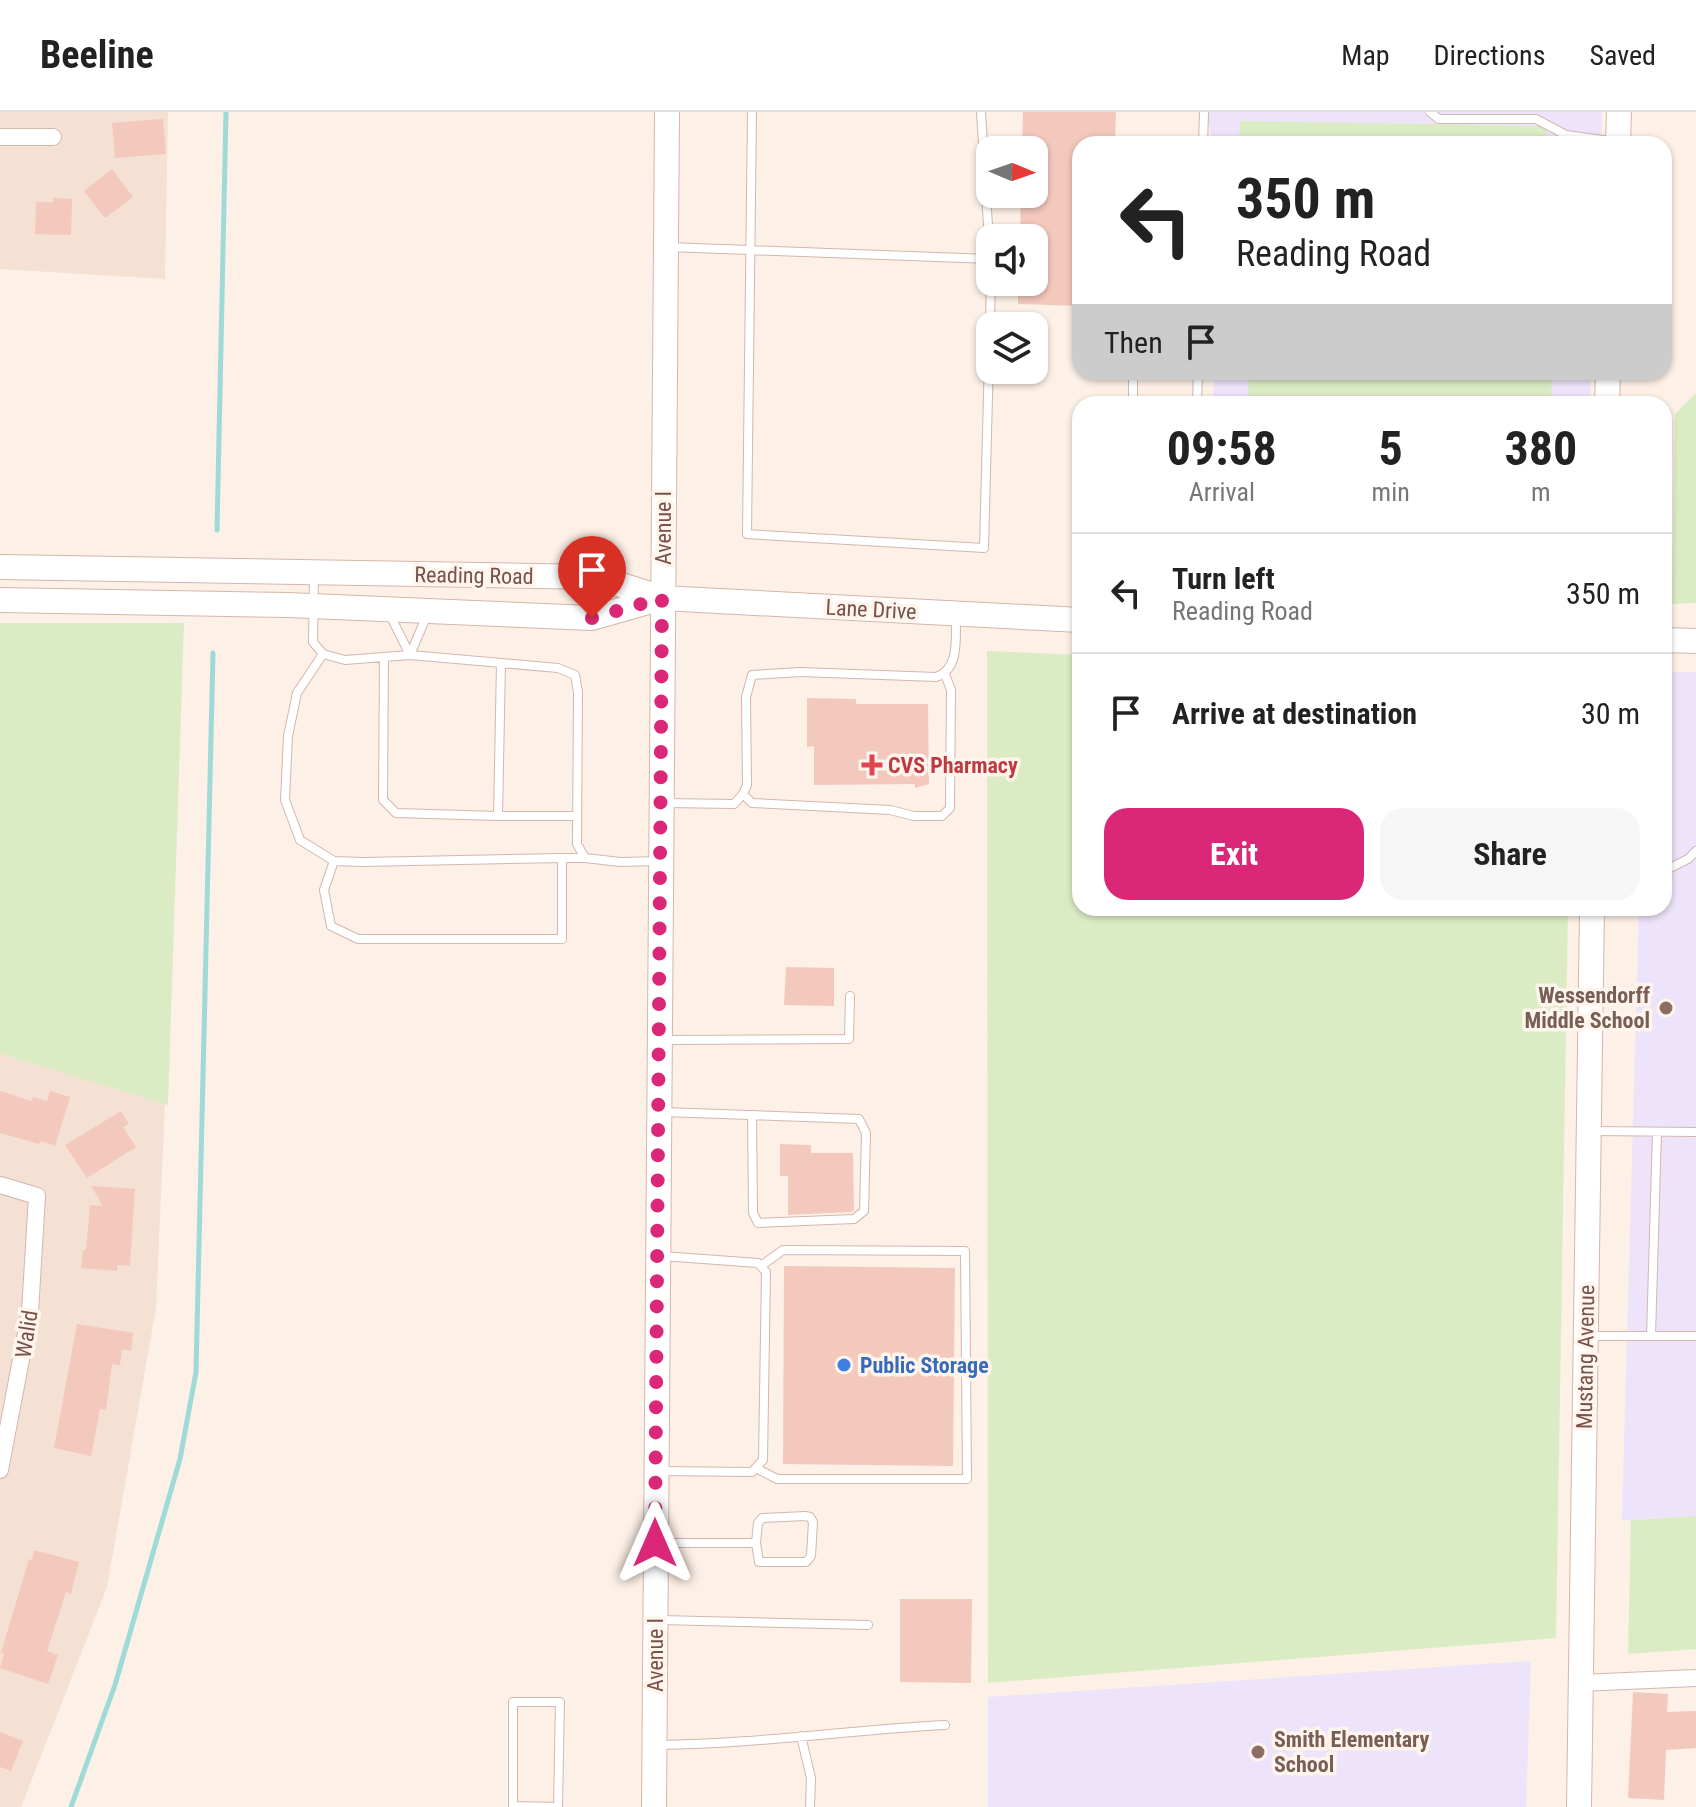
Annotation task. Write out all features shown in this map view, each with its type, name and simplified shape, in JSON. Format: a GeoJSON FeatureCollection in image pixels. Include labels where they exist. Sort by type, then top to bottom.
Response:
{"type":"FeatureCollection","features":[{"type":"Feature","properties":{"kind":"main road","name":"Avenue I"},"geometry":{"type":"LineString","coordinates":[[654,1807],[667,112]]}},
{"type":"Feature","properties":{"kind":"main road"},"geometry":{"type":"LineString","coordinates":[[1618,136],[1619,112]]}},
{"type":"Feature","properties":{"kind":"main road"},"geometry":{"type":"LineString","coordinates":[[7,568],[7,600]]}},
{"type":"Feature","properties":{"kind":"main road","name":"Reading Road"},"geometry":{"type":"LineString","coordinates":[[7,568],[596,577],[662,598]]}},
{"type":"Feature","properties":{"kind":"main road","name":"Reading Road"},"geometry":{"type":"LineString","coordinates":[[7,600],[313,606],[592,618],[662,598]]}},
{"type":"Feature","properties":{"kind":"main road","name":"Lane Drive"},"geometry":{"type":"LineString","coordinates":[[662,598],[1072,620]]}},
{"type":"Feature","properties":{"kind":"main road"},"geometry":{"type":"LineString","coordinates":[[1672,640],[1696,641]]}},
{"type":"Feature","properties":{"kind":"main road","name":"Mustang Avenue"},"geometry":{"type":"LineString","coordinates":[[1579,1807],[1592,916]]}},
{"type":"Feature","properties":{"kind":"street"},"geometry":{"type":"LineString","coordinates":[[0,137],[53,137]]}},
{"type":"Feature","properties":{"kind":"street","name":"Walid"},"geometry":{"type":"LineString","coordinates":[[0,1185],[37,1196],[30,1312],[0,1470]]}},
{"type":"Feature","properties":{"kind":"street"},"geometry":{"type":"LineString","coordinates":[[1580,1683],[1696,1678]]}},
{"type":"Feature","properties":{"kind":"lane"},"geometry":{"type":"LineString","coordinates":[[752,112],[747,534],[984,548],[991,296]]}},
{"type":"Feature","properties":{"kind":"lane"},"geometry":{"type":"LineString","coordinates":[[981,112],[988,224]]}},
{"type":"Feature","properties":{"kind":"lane"},"geometry":{"type":"LineString","coordinates":[[1203,136],[1204,112]]}},
{"type":"Feature","properties":{"kind":"lane"},"geometry":{"type":"LineString","coordinates":[[1430,112],[1439,119],[1536,115],[1572,136]]}},
{"type":"Feature","properties":{"kind":"lane"},"geometry":{"type":"LineString","coordinates":[[665,246],[976,258]]}},
{"type":"Feature","properties":{"kind":"lane"},"geometry":{"type":"LineString","coordinates":[[314,573],[313,642],[323,654],[345,660],[410,655],[558,668],[575,675],[578,692],[577,844],[585,858]]}},
{"type":"Feature","properties":{"kind":"lane"},"geometry":{"type":"LineString","coordinates":[[388,609],[410,655]]}},
{"type":"Feature","properties":{"kind":"lane"},"geometry":{"type":"LineString","coordinates":[[410,655],[429,611]]}},
{"type":"Feature","properties":{"kind":"lane"},"geometry":{"type":"LineString","coordinates":[[661,803],[734,804],[743,794],[747,785],[746,697],[752,675],[800,672],[936,677],[951,668],[956,614]]}},
{"type":"Feature","properties":{"kind":"lane"},"geometry":{"type":"LineString","coordinates":[[323,654],[297,693],[288,736],[285,800],[300,840],[334,861],[562,858],[661,861]]}},
{"type":"Feature","properties":{"kind":"lane"},"geometry":{"type":"LineString","coordinates":[[384,657],[383,800],[396,813],[577,816]]}},
{"type":"Feature","properties":{"kind":"lane"},"geometry":{"type":"LineString","coordinates":[[498,816],[501,663]]}},
{"type":"Feature","properties":{"kind":"lane"},"geometry":{"type":"LineString","coordinates":[[743,794],[752,803],[890,810],[914,816],[947,814],[950,808],[951,690],[945,674]]}},
{"type":"Feature","properties":{"kind":"lane"},"geometry":{"type":"LineString","coordinates":[[1672,867],[1696,851]]}},
{"type":"Feature","properties":{"kind":"lane"},"geometry":{"type":"LineString","coordinates":[[334,861],[324,890],[331,926],[358,939],[562,939],[562,858]]}},
{"type":"Feature","properties":{"kind":"lane"},"geometry":{"type":"LineString","coordinates":[[659,1040],[849,1039],[850,996]]}},
{"type":"Feature","properties":{"kind":"lane"},"geometry":{"type":"LineString","coordinates":[[659,1112],[752,1115],[859,1119],[866,1133],[864,1211],[854,1219],[758,1223],[753,1213],[752,1115]]}},
{"type":"Feature","properties":{"kind":"lane"},"geometry":{"type":"LineString","coordinates":[[1589,1131],[1696,1132]]}},
{"type":"Feature","properties":{"kind":"lane"},"geometry":{"type":"LineString","coordinates":[[1651,1336],[1657,1132]]}},
{"type":"Feature","properties":{"kind":"lane"},"geometry":{"type":"LineString","coordinates":[[756,1468],[777,1479],[967,1479],[965,1251],[783,1250],[761,1266]]}},
{"type":"Feature","properties":{"kind":"lane"},"geometry":{"type":"LineString","coordinates":[[656,1471],[752,1472],[763,1460],[766,1272],[758,1263],[658,1256]]}},
{"type":"Feature","properties":{"kind":"lane"},"geometry":{"type":"LineString","coordinates":[[1585,1336],[1696,1336]]}},
{"type":"Feature","properties":{"kind":"lane"},"geometry":{"type":"LineString","coordinates":[[805,1516],[813,1522],[811,1556],[806,1562],[759,1562],[756,1543],[758,1523],[762,1518],[805,1516]]}},
{"type":"Feature","properties":{"kind":"lane"},"geometry":{"type":"LineString","coordinates":[[655,1543],[756,1543]]}},
{"type":"Feature","properties":{"kind":"lane"},"geometry":{"type":"LineString","coordinates":[[655,1620],[868,1625]]}},
{"type":"Feature","properties":{"kind":"lane"},"geometry":{"type":"LineString","coordinates":[[513,1702],[560,1702],[558,1807],[513,1807],[513,1702]]}},
{"type":"Feature","properties":{"kind":"lane"},"geometry":{"type":"LineString","coordinates":[[654,1745],[721,1745],[945,1725]]}},
{"type":"Feature","properties":{"kind":"lane"},"geometry":{"type":"LineString","coordinates":[[801,1736],[811,1778],[810,1807]]}},
{"type":"Feature","properties":{"kind":"shaded area"},"geometry":{"type":"Polygon","coordinates":[[[0,112],[168,112],[165,279],[0,269],[0,112]]]}},
{"type":"Feature","properties":{"kind":"shaded area"},"geometry":{"type":"Polygon","coordinates":[[[1205,112],[1602,112],[1601,136],[1212,136],[1205,112]]]}},
{"type":"Feature","properties":{"kind":"shaded area"},"geometry":{"type":"Polygon","coordinates":[[[1214,380],[1591,380],[1590,396],[1213,396],[1214,380]]]}},
{"type":"Feature","properties":{"kind":"shaded area","name":"Wessendorff Middle School"},"geometry":{"type":"Polygon","coordinates":[[[1672,672],[1696,672],[1696,1516],[1622,1520],[1639,916],[1672,916],[1672,672]]]}},
{"type":"Feature","properties":{"kind":"shaded area"},"geometry":{"type":"Polygon","coordinates":[[[0,1054],[165,1104],[156,1308],[107,1587],[21,1807],[0,1807],[0,1054]]]}},
{"type":"Feature","properties":{"kind":"shaded area","name":"Smith Elementary School"},"geometry":{"type":"Polygon","coordinates":[[[1531,1661],[1526,1807],[988,1807],[988,1697],[1531,1661]]]}},
{"type":"Feature","properties":{"kind":"green space"},"geometry":{"type":"Polygon","coordinates":[[[1240,121],[1547,126],[1547,136],[1239,136],[1240,121]]]}},
{"type":"Feature","properties":{"kind":"green space"},"geometry":{"type":"Polygon","coordinates":[[[1249,380],[1552,380],[1551,396],[1248,396],[1249,380]]]}},
{"type":"Feature","properties":{"kind":"green space"},"geometry":{"type":"Polygon","coordinates":[[[1696,393],[1696,603],[1672,604],[1675,414],[1696,393]]]}},
{"type":"Feature","properties":{"kind":"green space"},"geometry":{"type":"Polygon","coordinates":[[[0,623],[184,623],[168,1105],[0,1054],[0,623]]]}},
{"type":"Feature","properties":{"kind":"green space"},"geometry":{"type":"Polygon","coordinates":[[[987,651],[1072,655],[1072,916],[1568,916],[1556,1638],[988,1683],[987,651]]]}},
{"type":"Feature","properties":{"kind":"green space"},"geometry":{"type":"Polygon","coordinates":[[[1696,1516],[1696,1649],[1628,1654],[1631,1520],[1696,1516]]]}},
{"type":"Feature","properties":{"kind":"building"},"geometry":{"type":"Polygon","coordinates":[[[1023,112],[1116,112],[1115,136],[1072,136],[1072,306],[1018,304],[1018,296],[1048,296],[1048,224],[1020,224],[1021,208],[1048,208],[1048,136],[1022,136],[1023,112]]]}},
{"type":"Feature","properties":{"kind":"building"},"geometry":{"type":"Polygon","coordinates":[[[163,119],[166,154],[115,158],[112,123],[163,119]]]}},
{"type":"Feature","properties":{"kind":"building"},"geometry":{"type":"Polygon","coordinates":[[[112,169],[133,197],[105,218],[84,191],[112,169]]]}},
{"type":"Feature","properties":{"kind":"building"},"geometry":{"type":"Polygon","coordinates":[[[53,198],[72,199],[71,235],[35,234],[36,202],[53,202],[53,198]]]}},
{"type":"Feature","properties":{"kind":"building","name":"CVS Pharmacy"},"geometry":{"type":"Polygon","coordinates":[[[807,698],[856,699],[856,704],[928,704],[929,784],[915,788],[915,784],[814,785],[814,746],[807,747],[807,698]]]}},
{"type":"Feature","properties":{"kind":"building"},"geometry":{"type":"Polygon","coordinates":[[[786,967],[834,968],[834,1006],[784,1005],[786,967]]]}},
{"type":"Feature","properties":{"kind":"building"},"geometry":{"type":"Polygon","coordinates":[[[0,1091],[32,1101],[33,1097],[47,1101],[50,1091],[70,1097],[55,1146],[0,1133],[0,1091]]]}},
{"type":"Feature","properties":{"kind":"building"},"geometry":{"type":"Polygon","coordinates":[[[121,1111],[129,1124],[123,1127],[136,1147],[87,1178],[65,1145],[121,1111]]]}},
{"type":"Feature","properties":{"kind":"building"},"geometry":{"type":"Polygon","coordinates":[[[780,1144],[811,1145],[811,1153],[853,1153],[854,1210],[788,1215],[788,1176],[780,1176],[780,1144]]]}},
{"type":"Feature","properties":{"kind":"building"},"geometry":{"type":"Polygon","coordinates":[[[91,1186],[135,1189],[130,1266],[117,1265],[117,1271],[81,1268],[83,1250],[86,1250],[90,1205],[103,1206],[91,1186]]]}},
{"type":"Feature","properties":{"kind":"building"},"geometry":{"type":"Polygon","coordinates":[[[784,1266],[955,1268],[953,1466],[783,1464],[784,1266]]]}},
{"type":"Feature","properties":{"kind":"building"},"geometry":{"type":"Polygon","coordinates":[[[77,1324],[133,1333],[131,1351],[122,1349],[120,1365],[112,1364],[106,1410],[100,1409],[91,1456],[54,1448],[77,1324]]]}},
{"type":"Feature","properties":{"kind":"building"},"geometry":{"type":"Polygon","coordinates":[[[34,1550],[79,1562],[71,1594],[66,1592],[47,1651],[58,1655],[48,1684],[0,1668],[4,1654],[1,1653],[34,1550]]]}},
{"type":"Feature","properties":{"kind":"building"},"geometry":{"type":"Polygon","coordinates":[[[900,1599],[972,1599],[971,1683],[900,1682],[900,1599]]]}},
{"type":"Feature","properties":{"kind":"building"},"geometry":{"type":"Polygon","coordinates":[[[1633,1692],[1668,1694],[1667,1712],[1696,1711],[1696,1748],[1666,1750],[1664,1800],[1628,1798],[1633,1692]]]}},
{"type":"Feature","properties":{"kind":"building"},"geometry":{"type":"Polygon","coordinates":[[[0,1732],[23,1741],[11,1771],[0,1767],[0,1732]]]}},
{"type":"Feature","properties":{"kind":"waterway"},"geometry":{"type":"LineString","coordinates":[[217,530],[226,112]]}},
{"type":"Feature","properties":{"kind":"waterway"},"geometry":{"type":"LineString","coordinates":[[71,1807],[115,1685],[180,1459],[196,1372],[213,653]]}},
{"type":"Feature","properties":{"kind":"place","name":"CVS Pharmacy"},"geometry":{"type":"Point","coordinates":[872,765]}},
{"type":"Feature","properties":{"kind":"place","name":"Wessendorff Middle School"},"geometry":{"type":"Point","coordinates":[1666,1008]}},
{"type":"Feature","properties":{"kind":"place","name":"Public Storage"},"geometry":{"type":"Point","coordinates":[844,1365]}},
{"type":"Feature","properties":{"kind":"place","name":"Smith Elementary School"},"geometry":{"type":"Point","coordinates":[1258,1752]}},
{"type":"Feature","properties":{"kind":"route"},"geometry":{"type":"LineString","coordinates":[[592,618],[662,598],[655,1543]]}}]}
